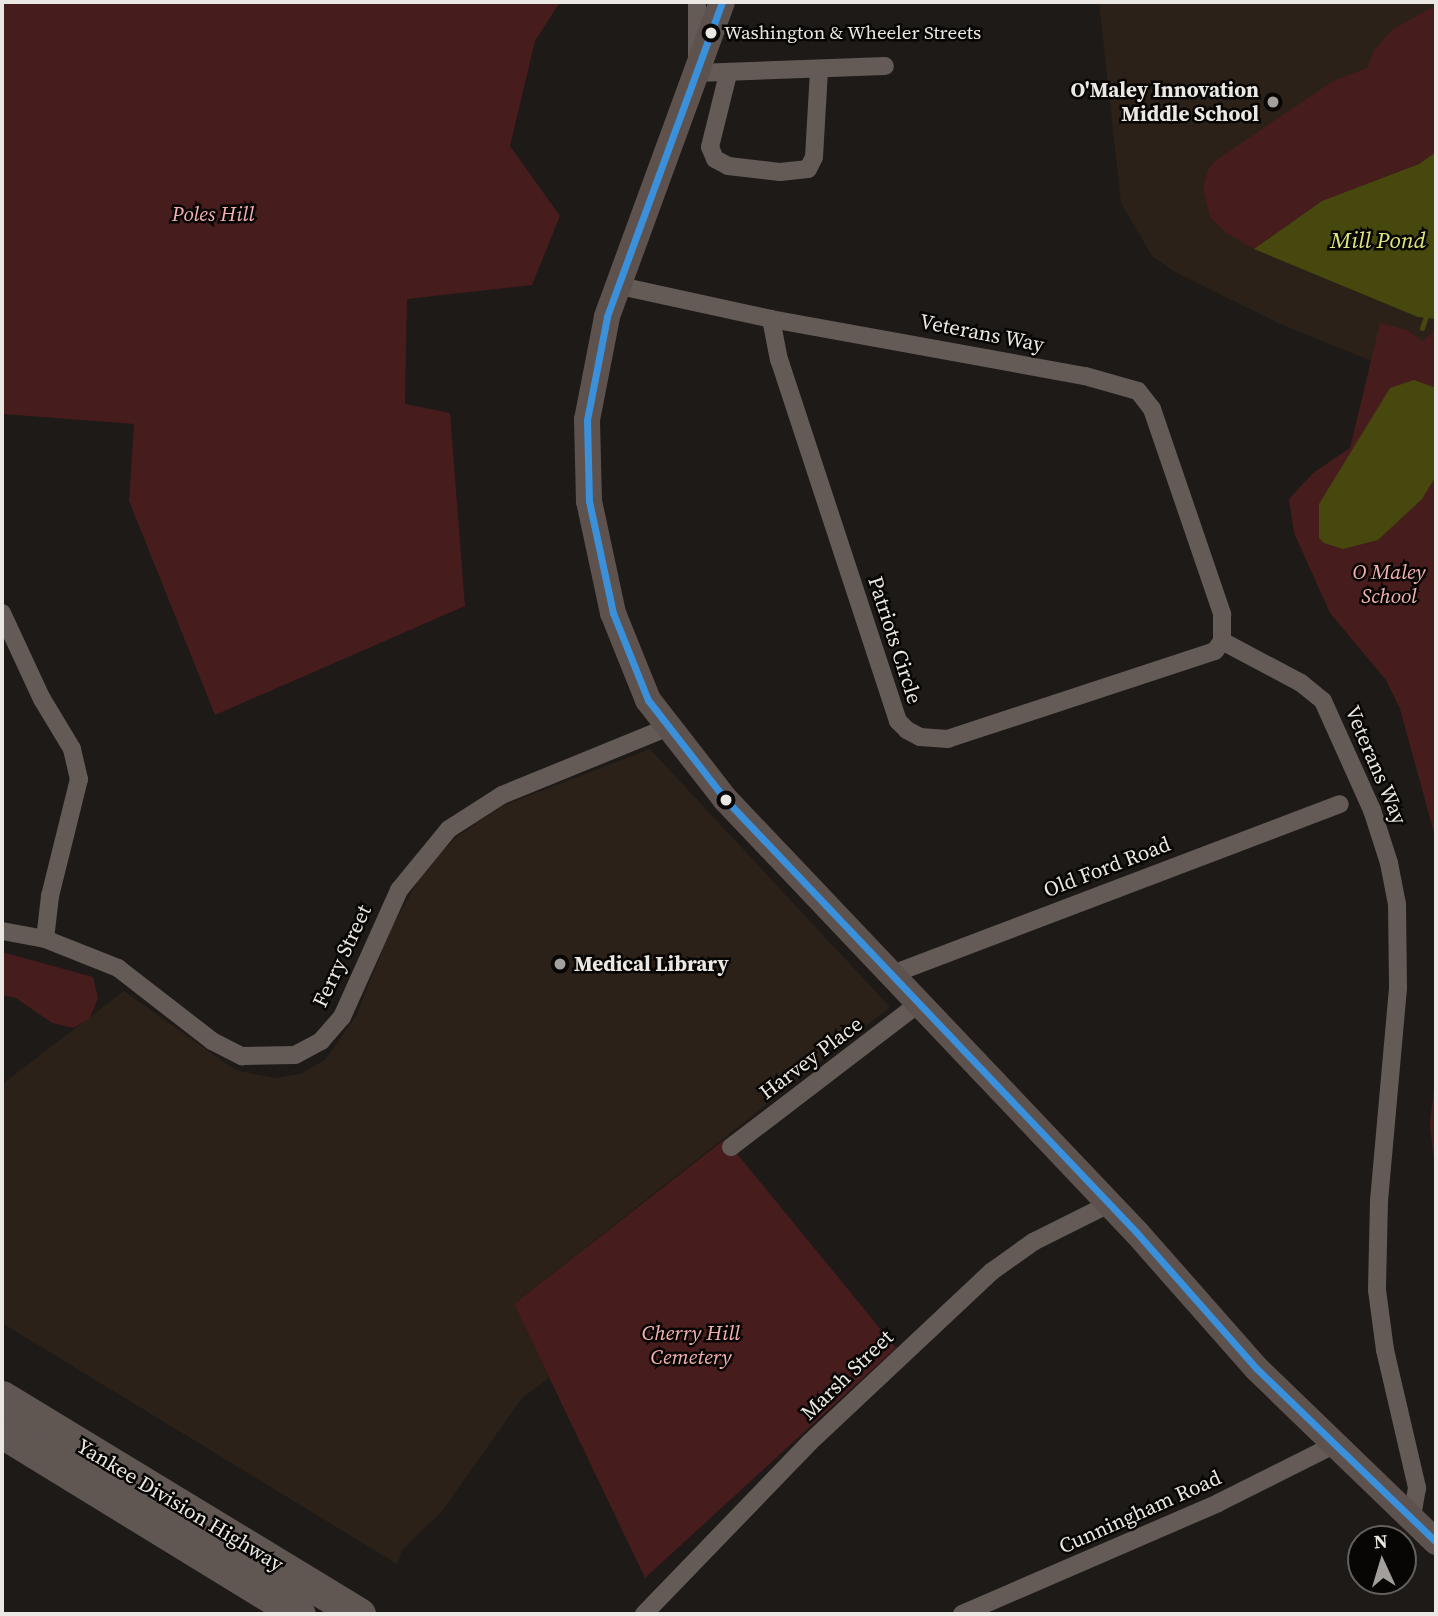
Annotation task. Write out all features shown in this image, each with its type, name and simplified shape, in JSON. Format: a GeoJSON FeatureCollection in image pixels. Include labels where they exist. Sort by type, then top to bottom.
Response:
{"type":"FeatureCollection","features":[{"type":"Feature","properties":{"kind":"highway","name":"Yankee Division Highway"},"geometry":{"type":"LineString","coordinates":[[2,1397],[359,1614]]}},
{"type":"Feature","properties":{"kind":"highway","name":"Yankee Division Highway"},"geometry":{"type":"LineString","coordinates":[[2,1433],[299,1614]]}},
{"type":"Feature","properties":{"kind":"main road"},"geometry":{"type":"LineString","coordinates":[[722,2],[607,317],[587,420],[589,501],[613,613],[648,700],[666,728],[725,799],[1109,1204],[1257,1369],[1436,1542]]}},
{"type":"Feature","properties":{"kind":"street"},"geometry":{"type":"LineString","coordinates":[[697,2],[697,73],[728,74],[885,66]]}},
{"type":"Feature","properties":{"kind":"street"},"geometry":{"type":"LineString","coordinates":[[728,74],[712,132],[710,147],[716,159],[729,166],[780,172],[808,169],[814,157],[819,70]]}},
{"type":"Feature","properties":{"kind":"street","name":"Veterans Way"},"geometry":{"type":"LineString","coordinates":[[620,286],[771,319],[1085,376],[1138,391],[1153,409],[1222,614],[1222,641],[1301,683],[1323,701],[1373,810],[1389,863],[1397,904],[1398,988],[1379,1200],[1377,1290],[1384,1350],[1417,1488],[1412,1517]]}},
{"type":"Feature","properties":{"kind":"street","name":"Patriots Circle"},"geometry":{"type":"LineString","coordinates":[[771,319],[779,360],[898,721],[907,730],[920,737],[948,739],[1196,660],[1215,651],[1222,641]]}},
{"type":"Feature","properties":{"kind":"street"},"geometry":{"type":"LineString","coordinates":[[2,613],[42,699],[72,749],[79,779],[54,878],[45,939]]}},
{"type":"Feature","properties":{"kind":"street","name":"Ferry Street"},"geometry":{"type":"LineString","coordinates":[[2,931],[45,939],[135,977],[212,1041],[242,1056],[280,1058],[308,1050],[342,1017],[399,890],[449,829],[502,795],[666,728]]}},
{"type":"Feature","properties":{"kind":"street","name":"Old Ford Road"},"geometry":{"type":"LineString","coordinates":[[890,975],[1340,804]]}},
{"type":"Feature","properties":{"kind":"street","name":"Harvey Place"},"geometry":{"type":"LineString","coordinates":[[731,1147],[918,1004]]}},
{"type":"Feature","properties":{"kind":"street","name":"Marsh Street"},"geometry":{"type":"LineString","coordinates":[[644,1614],[809,1443],[991,1272],[1033,1242],[1109,1204]]}},
{"type":"Feature","properties":{"kind":"street","name":"Cunningham Road"},"geometry":{"type":"LineString","coordinates":[[962,1614],[1218,1503],[1334,1445]]}},
{"type":"Feature","properties":{"kind":"shaded area","name":"O'Maley Innovation Middle School"},"geometry":{"type":"Polygon","coordinates":[[[1099,2],[1436,2],[1436,387],[1280,324],[1175,272],[1152,256],[1121,203],[1099,2]]]}},
{"type":"Feature","properties":{"kind":"shaded area"},"geometry":{"type":"Polygon","coordinates":[[[650,749],[890,1007],[514,1304],[549,1378],[522,1398],[442,1511],[403,1549],[397,1564],[2,1323],[2,1088],[5,1082],[124,991],[235,1070],[275,1078],[300,1074],[325,1060],[356,1016],[392,927],[426,867],[458,836],[502,806],[650,749]]]}},
{"type":"Feature","properties":{"kind":"green space","name":"Poles Hill"},"geometry":{"type":"Polygon","coordinates":[[[2,2],[560,2],[535,41],[510,146],[560,216],[532,285],[407,299],[405,404],[450,413],[465,606],[215,715],[129,501],[134,424],[3,414],[2,2]]]}},
{"type":"Feature","properties":{"kind":"green space"},"geometry":{"type":"Polygon","coordinates":[[[1436,5],[1436,152],[1419,164],[1322,201],[1254,249],[1226,233],[1210,217],[1203,189],[1208,170],[1216,160],[1333,81],[1367,68],[1374,50],[1392,30],[1436,5]]]}},
{"type":"Feature","properties":{"kind":"green space","name":"O Maley School"},"geometry":{"type":"Polygon","coordinates":[[[1380,323],[1407,330],[1423,341],[1436,329],[1436,840],[1400,709],[1386,680],[1330,613],[1294,533],[1289,499],[1313,473],[1350,448],[1380,323]]]}},
{"type":"Feature","properties":{"kind":"green space"},"geometry":{"type":"Polygon","coordinates":[[[2,952],[93,977],[98,998],[90,1018],[74,1028],[52,1023],[16,998],[2,995],[2,952]]]}},
{"type":"Feature","properties":{"kind":"green space"},"geometry":{"type":"Polygon","coordinates":[[[1436,1066],[1436,1185],[1430,1124],[1436,1066]]]}},
{"type":"Feature","properties":{"kind":"green space","name":"Cherry Hill Cemetery"},"geometry":{"type":"Polygon","coordinates":[[[725,1139],[896,1348],[645,1578],[514,1304],[725,1139]]]}},
{"type":"Feature","properties":{"kind":"water","name":"Mill Pond"},"geometry":{"type":"Polygon","coordinates":[[[1436,152],[1436,319],[1418,317],[1254,249],[1322,201],[1419,164],[1436,152]]]}},
{"type":"Feature","properties":{"kind":"water"},"geometry":{"type":"Polygon","coordinates":[[[1414,380],[1436,388],[1436,476],[1422,499],[1378,540],[1343,549],[1324,543],[1319,538],[1319,504],[1390,388],[1414,380]]]}},
{"type":"Feature","properties":{"kind":"waterway"},"geometry":{"type":"LineString","coordinates":[[1422,328],[1428,311]]}},
{"type":"Feature","properties":{"kind":"transit line"},"geometry":{"type":"LineString","coordinates":[[722,2],[607,317],[587,420],[589,501],[613,613],[648,700],[725,799],[1137,1233],[1257,1369],[1436,1542]]}},
{"type":"Feature","properties":{"kind":"place","name":"Washington & Wheeler Streets"},"geometry":{"type":"Point","coordinates":[711,33]}},
{"type":"Feature","properties":{"kind":"place","name":"O'Maley Innovation Middle School"},"geometry":{"type":"Point","coordinates":[1273,102]}},
{"type":"Feature","properties":{"kind":"place","name":"Medical Library"},"geometry":{"type":"Point","coordinates":[560,964]}}]}
